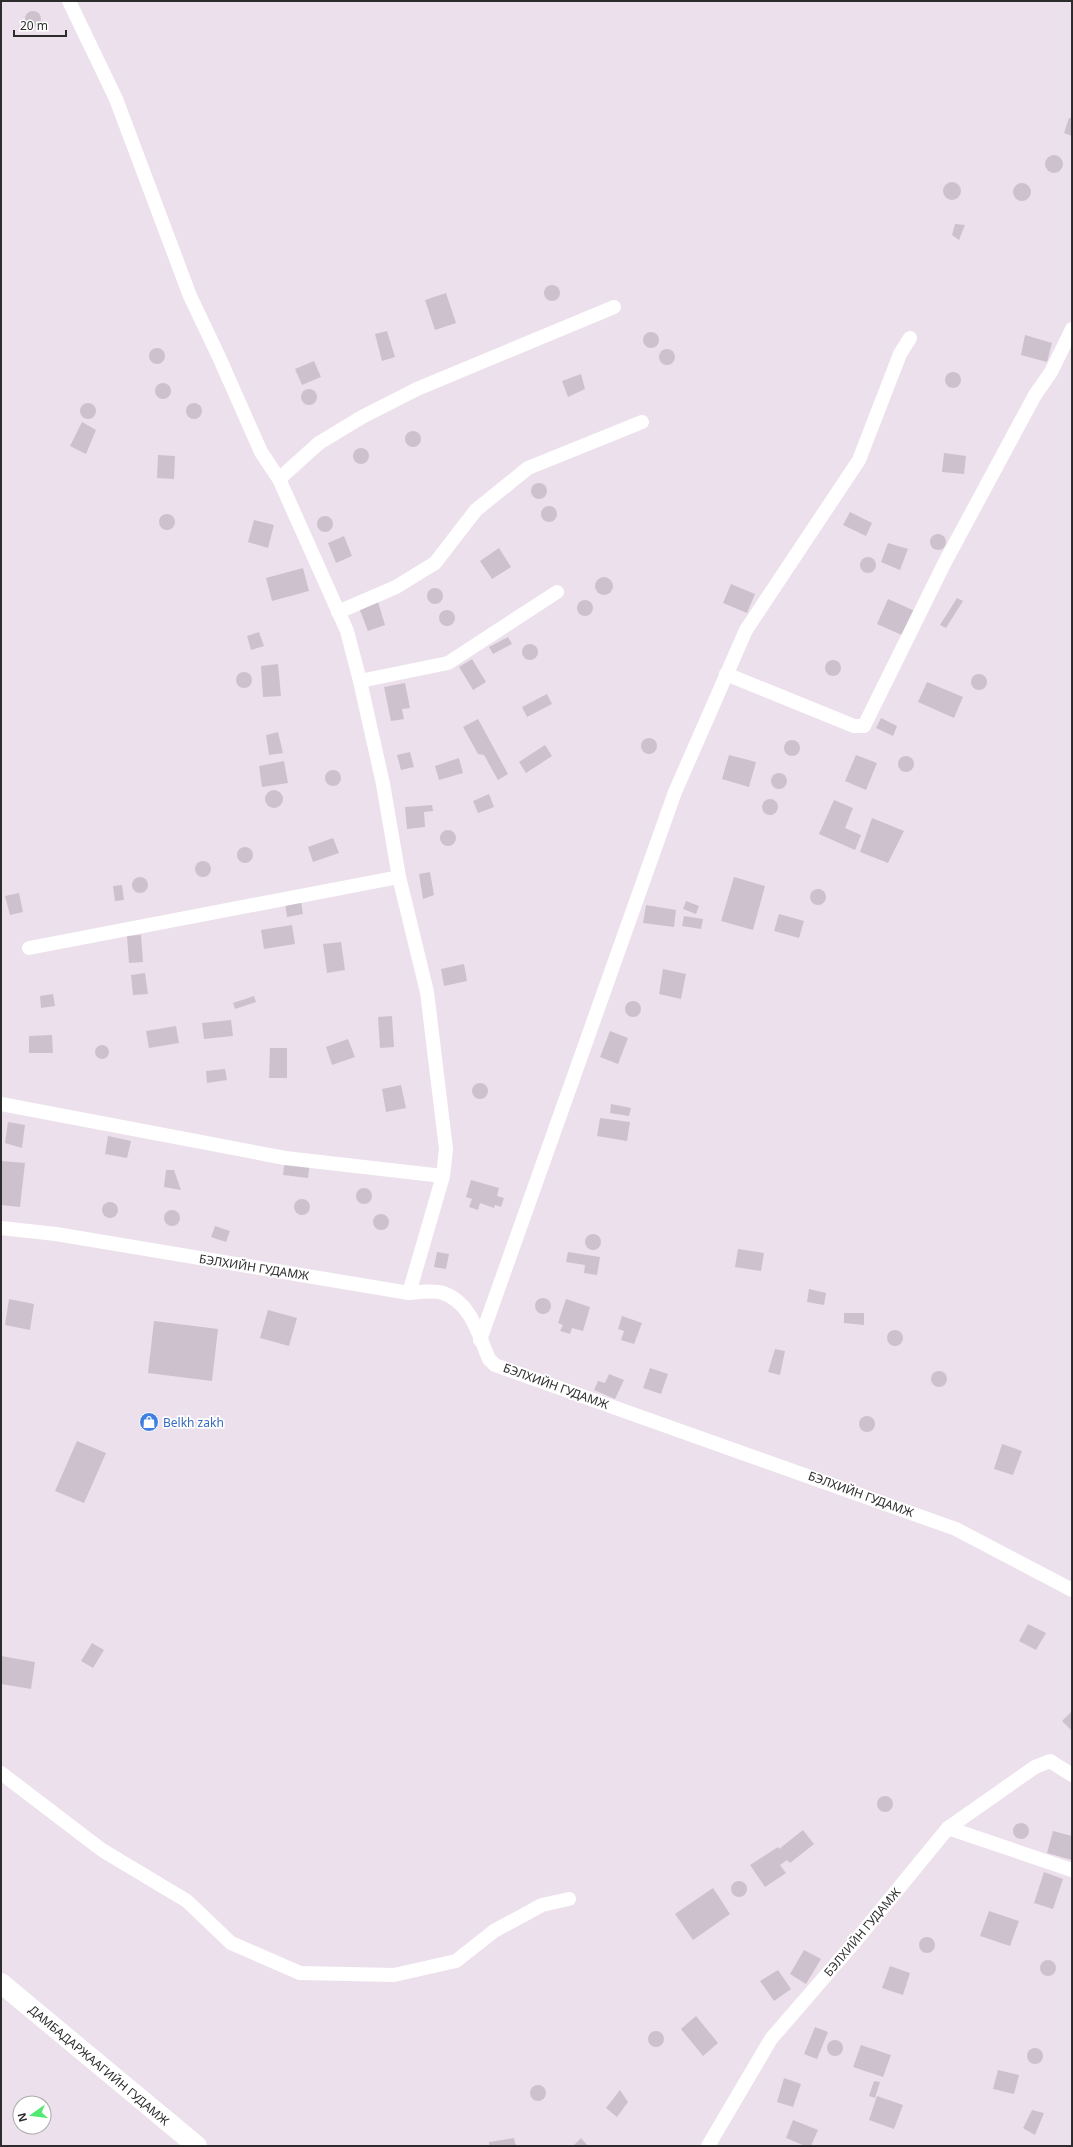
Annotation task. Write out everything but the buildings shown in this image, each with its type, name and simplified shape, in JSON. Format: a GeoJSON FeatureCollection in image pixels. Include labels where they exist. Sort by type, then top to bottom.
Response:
{"type":"FeatureCollection","features":[{"type":"Feature","properties":{"kind":"main road","name":"ДАМБАДАРЖААГИЙН ГУДАМЖ"},"geometry":{"type":"LineString","coordinates":[[1,1983],[197,2146]]}},
{"type":"Feature","properties":{"kind":"street"},"geometry":{"type":"LineString","coordinates":[[69,1],[116,99],[190,296],[261,452],[278,479],[347,631],[360,681],[383,784],[399,877],[427,992],[446,1150],[443,1176],[409,1292]]}},
{"type":"Feature","properties":{"kind":"street"},"geometry":{"type":"LineString","coordinates":[[278,479],[319,443],[362,417],[417,389],[614,308]]}},
{"type":"Feature","properties":{"kind":"street"},"geometry":{"type":"LineString","coordinates":[[726,674],[854,726],[864,726],[944,564],[1035,395],[1051,372],[1072,329]]}},
{"type":"Feature","properties":{"kind":"street"},"geometry":{"type":"LineString","coordinates":[[480,1340],[675,792],[746,630],[859,460],[900,354],[910,338]]}},
{"type":"Feature","properties":{"kind":"street"},"geometry":{"type":"LineString","coordinates":[[338,612],[396,587],[435,563],[476,510],[528,468],[642,422]]}},
{"type":"Feature","properties":{"kind":"street"},"geometry":{"type":"LineString","coordinates":[[360,681],[448,663],[557,592]]}},
{"type":"Feature","properties":{"kind":"street"},"geometry":{"type":"LineString","coordinates":[[29,948],[399,877]]}},
{"type":"Feature","properties":{"kind":"street"},"geometry":{"type":"LineString","coordinates":[[1,1104],[285,1158],[443,1176]]}},
{"type":"Feature","properties":{"kind":"street","name":"БЭЛХИЙН ГУДАМЖ"},"geometry":{"type":"LineString","coordinates":[[1,1228],[56,1234],[409,1292],[442,1292],[457,1300],[468,1312],[489,1359],[495,1365],[956,1529],[1072,1590]]}},
{"type":"Feature","properties":{"kind":"street","name":"БЭЛХИЙН ГУДАМЖ"},"geometry":{"type":"LineString","coordinates":[[708,2146],[771,2039],[853,1944],[948,1828],[1035,1767],[1050,1762],[1072,1775]]}},
{"type":"Feature","properties":{"kind":"street"},"geometry":{"type":"LineString","coordinates":[[1,1773],[102,1850],[187,1901],[231,1943],[300,1973],[394,1975],[456,1961],[494,1931],[521,1916],[542,1905],[569,1899]]}},
{"type":"Feature","properties":{"kind":"street"},"geometry":{"type":"LineString","coordinates":[[948,1828],[1072,1870]]}},
{"type":"Feature","properties":{"kind":"place","name":"Belkh zakh"},"geometry":{"type":"Point","coordinates":[149,1422]}}]}
